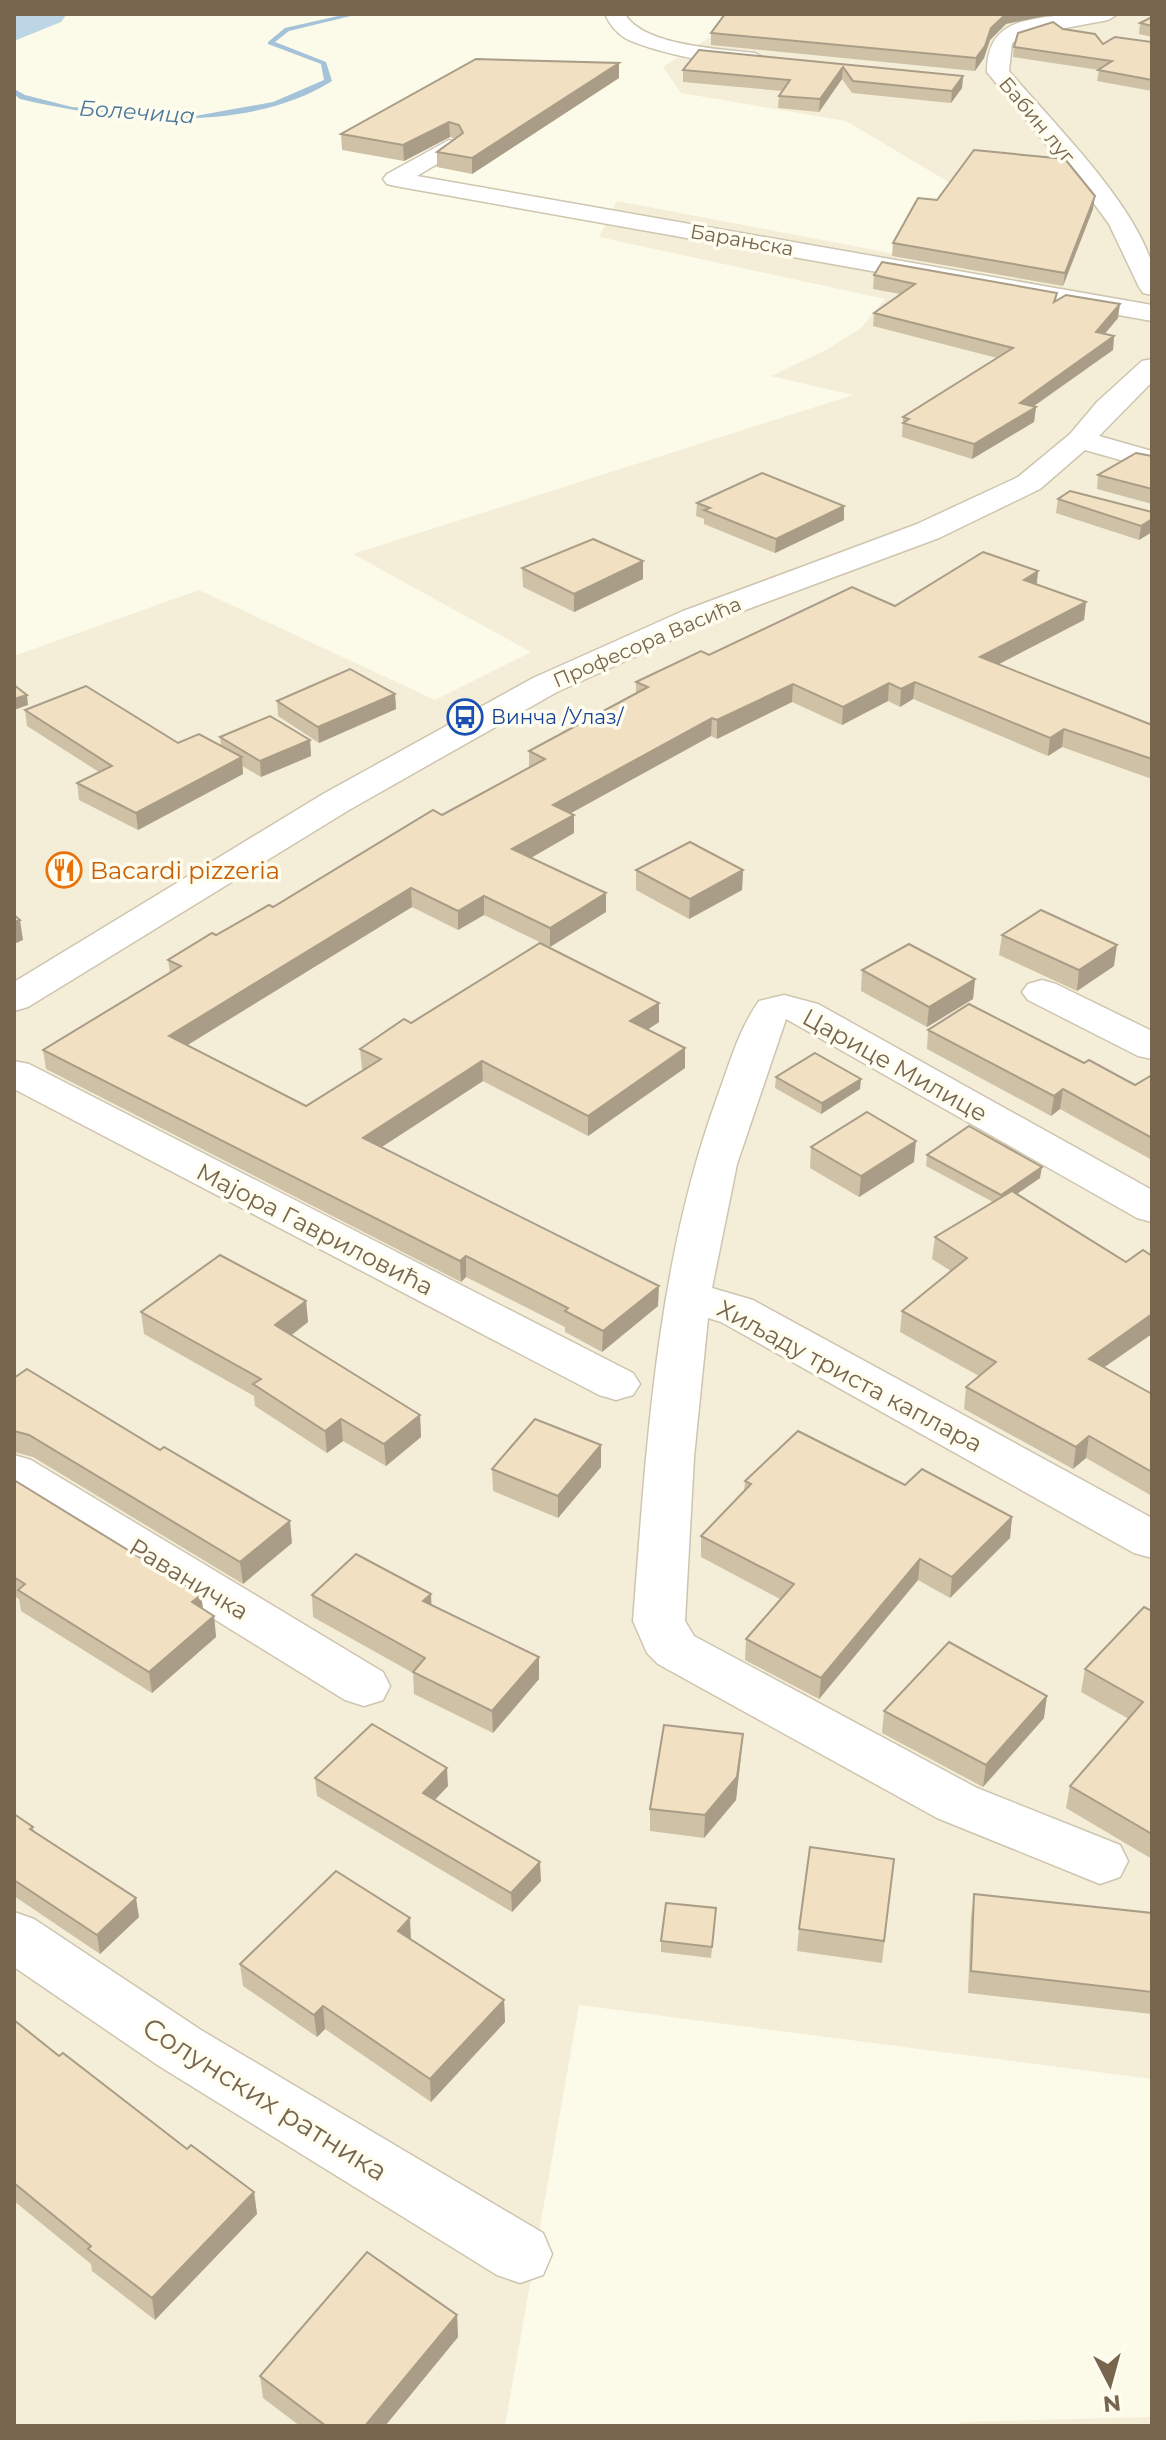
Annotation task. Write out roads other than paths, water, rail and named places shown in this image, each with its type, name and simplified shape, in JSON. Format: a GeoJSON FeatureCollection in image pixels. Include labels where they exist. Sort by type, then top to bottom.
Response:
{"type":"FeatureCollection","features":[{"type":"Feature","properties":{"kind":"street"},"geometry":{"type":"LineString","coordinates":[[615,14],[616,22],[623,27],[664,45],[771,61]]}},
{"type":"Feature","properties":{"kind":"street","name":"Бабин луг"},"geometry":{"type":"LineString","coordinates":[[1108,14],[1041,26],[1007,36],[1000,46],[998,72],[1106,203],[1121,224],[1152,287]]}},
{"type":"Feature","properties":{"kind":"street"},"geometry":{"type":"LineString","coordinates":[[1041,26],[1097,36]]}},
{"type":"Feature","properties":{"kind":"street"},"geometry":{"type":"LineString","coordinates":[[973,80],[1004,83]]}},
{"type":"Feature","properties":{"kind":"street","name":"Барањска"},"geometry":{"type":"LineString","coordinates":[[449,147],[395,179],[1152,313]]}},
{"type":"Feature","properties":{"kind":"street","name":"Професора Васића"},"geometry":{"type":"LineString","coordinates":[[14,999],[336,802],[545,685],[668,628],[1044,487],[1107,408],[1152,367]]}},
{"type":"Feature","properties":{"kind":"street"},"geometry":{"type":"LineString","coordinates":[[1080,440],[1152,460]]}},
{"type":"Feature","properties":{"kind":"street"},"geometry":{"type":"LineString","coordinates":[[1042,992],[1152,1047]]}},
{"type":"Feature","properties":{"kind":"street","name":"Царице Милице"},"geometry":{"type":"LineString","coordinates":[[688,1296],[710,1184],[764,1022],[769,1013],[777,1008],[804,1012],[1152,1208]]}},
{"type":"Feature","properties":{"kind":"street","name":"Мајора Гавриловића"},"geometry":{"type":"LineString","coordinates":[[14,1073],[616,1384]]}},
{"type":"Feature","properties":{"kind":"street","name":"Хиљаду триста каплара"},"geometry":{"type":"LineString","coordinates":[[1100,1861],[957,1803],[707,1667],[665,1639],[659,1621],[660,1606],[672,1436],[688,1296],[737,1311],[1152,1540]]}},
{"type":"Feature","properties":{"kind":"street","name":"Раваничка"},"geometry":{"type":"LineString","coordinates":[[14,1472],[364,1686]]}},
{"type":"Feature","properties":{"kind":"street","name":"Солунских ратника"},"geometry":{"type":"LineString","coordinates":[[14,1936],[180,2048],[520,2254]]}},
{"type":"Feature","properties":{"kind":"waterway","name":"Болечица"},"geometry":{"type":"LineString","coordinates":[[14,29],[47,14]]}},
{"type":"Feature","properties":{"kind":"waterway","name":"Болечица"},"geometry":{"type":"LineString","coordinates":[[14,91],[23,97],[72,109],[195,118],[275,104],[328,81],[324,63],[270,43],[287,29],[356,14]]}},
{"type":"Feature","properties":{"kind":"place","name":"Винча /Улаз/"},"geometry":{"type":"Point","coordinates":[465,717]}},
{"type":"Feature","properties":{"kind":"place","name":"Bacardi pizzeria"},"geometry":{"type":"Point","coordinates":[64,870]}}]}
